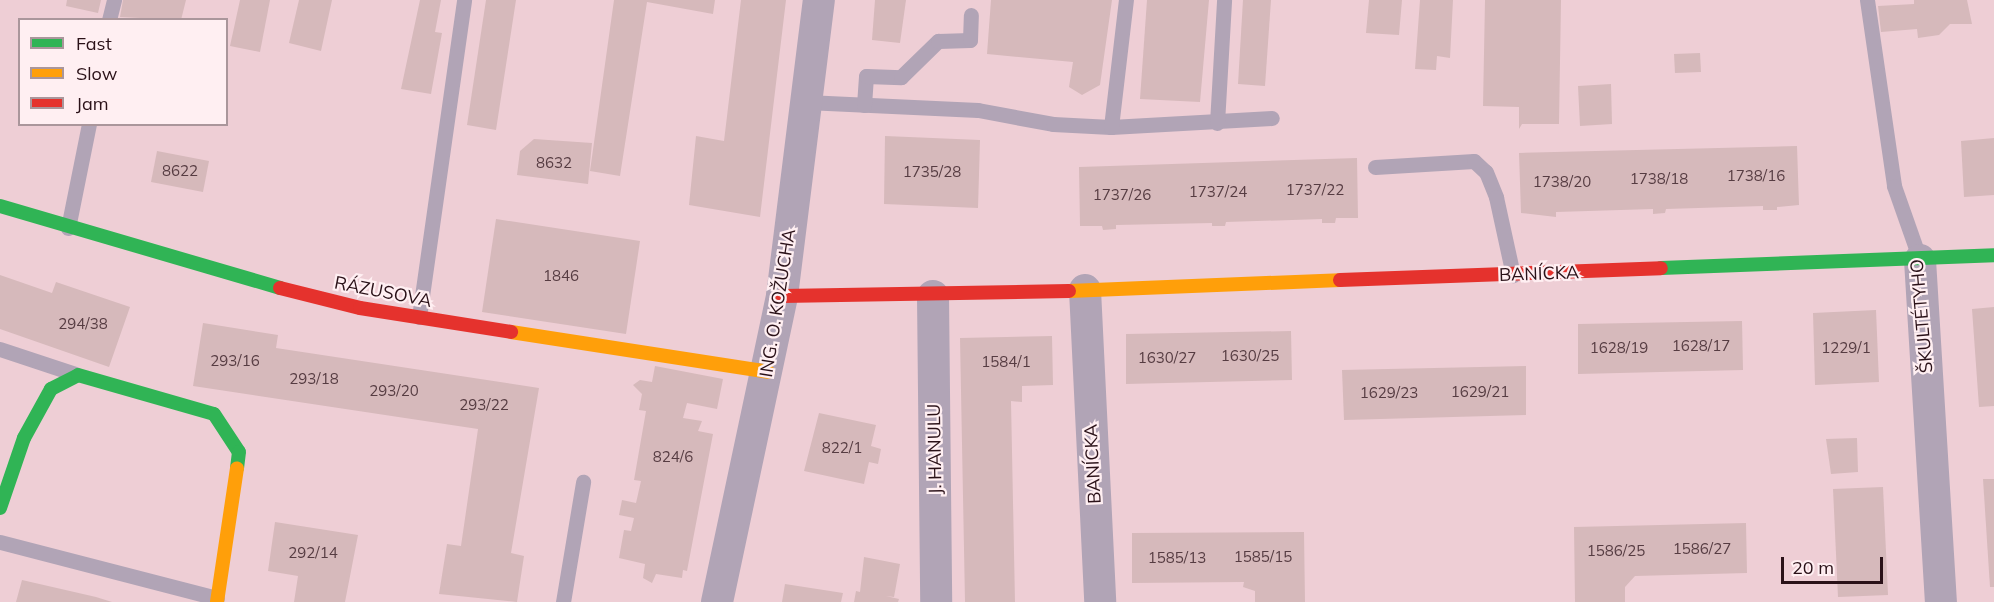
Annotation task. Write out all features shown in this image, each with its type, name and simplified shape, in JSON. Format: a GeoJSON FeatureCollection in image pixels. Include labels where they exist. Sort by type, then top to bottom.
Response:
{"type":"FeatureCollection","features":[{"type":"Feature","properties":{"kind":"street","name":"ING. O. KOŽUCHA"},"geometry":{"type":"LineString","coordinates":[[717,602],[768,372],[782,296],[819,0]]}},
{"type":"Feature","properties":{"kind":"street","name":"RÁZUSOVA"},"geometry":{"type":"LineString","coordinates":[[0,206],[247,280],[360,308],[768,372]]}},
{"type":"Feature","properties":{"kind":"street","name":"BANÍCKA"},"geometry":{"type":"LineString","coordinates":[[782,296],[933,296],[1920,260],[1994,255]]}},
{"type":"Feature","properties":{"kind":"street","name":"ŠKULTÉTYHO"},"geometry":{"type":"LineString","coordinates":[[1920,260],[1941,602]]}},
{"type":"Feature","properties":{"kind":"street","name":"BANÍCKA"},"geometry":{"type":"LineString","coordinates":[[1085,290],[1100,602]]}},
{"type":"Feature","properties":{"kind":"street","name":"J. HANULU"},"geometry":{"type":"LineString","coordinates":[[933,296],[936,602]]}},
{"type":"Feature","properties":{"kind":"street"},"geometry":{"type":"LineString","coordinates":[[0,508],[24,438],[51,389],[78,375],[214,414],[239,452],[217,600]]}},
{"type":"Feature","properties":{"kind":"lane"},"geometry":{"type":"LineString","coordinates":[[110,18],[114,0]]}},
{"type":"Feature","properties":{"kind":"lane"},"geometry":{"type":"LineString","coordinates":[[418,317],[464,0]]}},
{"type":"Feature","properties":{"kind":"lane"},"geometry":{"type":"LineString","coordinates":[[1111,127],[1126,0]]}},
{"type":"Feature","properties":{"kind":"lane"},"geometry":{"type":"LineString","coordinates":[[1217,123],[1224,0]]}},
{"type":"Feature","properties":{"kind":"lane","name":"ŠKULTÉTYHO"},"geometry":{"type":"LineString","coordinates":[[1867,0],[1894,186],[1920,260]]}},
{"type":"Feature","properties":{"kind":"lane"},"geometry":{"type":"LineString","coordinates":[[864,105],[866,76],[901,77],[938,40],[970,40],[971,15]]}},
{"type":"Feature","properties":{"kind":"lane"},"geometry":{"type":"LineString","coordinates":[[806,102],[978,110],[1053,124],[1111,127],[1217,123],[1272,118]]}},
{"type":"Feature","properties":{"kind":"lane"},"geometry":{"type":"LineString","coordinates":[[68,228],[89,126]]}},
{"type":"Feature","properties":{"kind":"lane"},"geometry":{"type":"LineString","coordinates":[[1375,167],[1474,161],[1485,172],[1496,197],[1513,275]]}},
{"type":"Feature","properties":{"kind":"lane"},"geometry":{"type":"LineString","coordinates":[[0,349],[78,375]]}},
{"type":"Feature","properties":{"kind":"lane"},"geometry":{"type":"LineString","coordinates":[[562,602],[583,482]]}},
{"type":"Feature","properties":{"kind":"lane"},"geometry":{"type":"LineString","coordinates":[[0,542],[217,600]]}},
{"type":"Feature","properties":{"kind":"building"},"geometry":{"type":"Polygon","coordinates":[[[67,0],[101,0],[98,13],[66,6],[67,0]]]}},
{"type":"Feature","properties":{"kind":"building"},"geometry":{"type":"Polygon","coordinates":[[[123,0],[186,0],[182,18],[120,17],[123,0]]]}},
{"type":"Feature","properties":{"kind":"building"},"geometry":{"type":"Polygon","coordinates":[[[240,0],[270,0],[260,52],[230,46],[240,0]]]}},
{"type":"Feature","properties":{"kind":"building"},"geometry":{"type":"Polygon","coordinates":[[[299,0],[332,0],[321,51],[289,43],[299,0]]]}},
{"type":"Feature","properties":{"kind":"building"},"geometry":{"type":"Polygon","coordinates":[[[420,0],[441,0],[435,32],[442,33],[431,94],[401,89],[420,0]]]}},
{"type":"Feature","properties":{"kind":"building"},"geometry":{"type":"Polygon","coordinates":[[[486,0],[516,0],[496,130],[467,125],[486,0]]]}},
{"type":"Feature","properties":{"kind":"building"},"geometry":{"type":"Polygon","coordinates":[[[614,0],[715,0],[713,14],[647,2],[620,176],[590,171],[614,0]]]}},
{"type":"Feature","properties":{"kind":"building"},"geometry":{"type":"Polygon","coordinates":[[[741,0],[786,0],[760,217],[689,205],[696,136],[724,141],[741,0]]]}},
{"type":"Feature","properties":{"kind":"building"},"geometry":{"type":"Polygon","coordinates":[[[875,0],[906,0],[900,43],[872,40],[875,0]]]}},
{"type":"Feature","properties":{"kind":"building"},"geometry":{"type":"Polygon","coordinates":[[[991,0],[1112,0],[1100,85],[1082,95],[1069,87],[1073,62],[987,54],[991,0]]]}},
{"type":"Feature","properties":{"kind":"building"},"geometry":{"type":"Polygon","coordinates":[[[1147,0],[1209,0],[1200,102],[1140,99],[1147,0]]]}},
{"type":"Feature","properties":{"kind":"building"},"geometry":{"type":"Polygon","coordinates":[[[1243,0],[1271,0],[1265,86],[1238,84],[1243,0]]]}},
{"type":"Feature","properties":{"kind":"building"},"geometry":{"type":"Polygon","coordinates":[[[1369,0],[1402,0],[1399,35],[1366,33],[1369,0]]]}},
{"type":"Feature","properties":{"kind":"building"},"geometry":{"type":"Polygon","coordinates":[[[1420,0],[1453,0],[1450,58],[1437,56],[1436,70],[1415,69],[1420,0]]]}},
{"type":"Feature","properties":{"kind":"building"},"geometry":{"type":"Polygon","coordinates":[[[1485,0],[1561,0],[1559,124],[1522,124],[1519,129],[1519,107],[1483,106],[1485,0]]]}},
{"type":"Feature","properties":{"kind":"building"},"geometry":{"type":"Polygon","coordinates":[[[1914,0],[1967,0],[1972,24],[1950,24],[1939,35],[1918,38],[1917,29],[1881,32],[1878,6],[1914,4],[1914,0]]]}},
{"type":"Feature","properties":{"kind":"building"},"geometry":{"type":"Polygon","coordinates":[[[1700,53],[1701,72],[1675,73],[1674,54],[1700,53]]]}},
{"type":"Feature","properties":{"kind":"building"},"geometry":{"type":"Polygon","coordinates":[[[1611,84],[1612,124],[1580,126],[1578,86],[1611,84]]]}},
{"type":"Feature","properties":{"kind":"building"},"geometry":{"type":"Polygon","coordinates":[[[885,136],[980,140],[978,208],[884,204],[885,136]]]}},
{"type":"Feature","properties":{"kind":"building"},"geometry":{"type":"Polygon","coordinates":[[[1994,138],[1994,195],[1964,197],[1961,141],[1994,138]]]}},
{"type":"Feature","properties":{"kind":"building"},"geometry":{"type":"Polygon","coordinates":[[[534,139],[592,143],[588,184],[517,175],[520,151],[534,139]]]}},
{"type":"Feature","properties":{"kind":"building"},"geometry":{"type":"Polygon","coordinates":[[[1797,146],[1799,205],[1777,207],[1777,210],[1763,210],[1763,206],[1666,209],[1665,213],[1653,214],[1653,209],[1556,212],[1556,217],[1521,213],[1519,153],[1797,146]]]}},
{"type":"Feature","properties":{"kind":"building"},"geometry":{"type":"Polygon","coordinates":[[[157,151],[209,161],[203,192],[151,182],[157,151]]]}},
{"type":"Feature","properties":{"kind":"building"},"geometry":{"type":"Polygon","coordinates":[[[1357,158],[1358,218],[1336,218],[1335,223],[1322,223],[1322,219],[1226,222],[1225,226],[1212,226],[1212,223],[1116,225],[1116,229],[1103,230],[1102,226],[1080,226],[1079,167],[1357,158]]]}},
{"type":"Feature","properties":{"kind":"building"},"geometry":{"type":"Polygon","coordinates":[[[496,219],[640,241],[626,334],[482,312],[496,219]]]}},
{"type":"Feature","properties":{"kind":"building"},"geometry":{"type":"Polygon","coordinates":[[[0,275],[52,293],[56,282],[130,307],[109,367],[0,329],[0,275]]]}},
{"type":"Feature","properties":{"kind":"building"},"geometry":{"type":"Polygon","coordinates":[[[1994,307],[1994,406],[1979,407],[1972,309],[1994,307]]]}},
{"type":"Feature","properties":{"kind":"building"},"geometry":{"type":"Polygon","coordinates":[[[1876,310],[1879,382],[1815,385],[1813,313],[1876,310]]]}},
{"type":"Feature","properties":{"kind":"building"},"geometry":{"type":"Polygon","coordinates":[[[1742,321],[1743,370],[1578,374],[1578,324],[1742,321]]]}},
{"type":"Feature","properties":{"kind":"building"},"geometry":{"type":"Polygon","coordinates":[[[203,323],[278,335],[276,348],[539,388],[511,553],[524,556],[517,602],[439,594],[447,544],[461,546],[478,429],[193,386],[203,323]]]}},
{"type":"Feature","properties":{"kind":"building"},"geometry":{"type":"Polygon","coordinates":[[[1291,331],[1292,380],[1126,384],[1126,334],[1291,331]]]}},
{"type":"Feature","properties":{"kind":"building"},"geometry":{"type":"Polygon","coordinates":[[[1052,336],[1053,385],[1022,386],[1022,402],[1011,401],[1015,602],[965,602],[960,338],[1052,336]]]}},
{"type":"Feature","properties":{"kind":"building"},"geometry":{"type":"Polygon","coordinates":[[[655,366],[723,379],[717,409],[687,403],[683,418],[702,421],[698,431],[713,434],[687,571],[683,570],[682,578],[656,574],[652,583],[643,578],[645,564],[619,558],[624,530],[631,531],[634,518],[619,515],[622,500],[636,503],[641,481],[634,480],[646,411],[639,410],[642,394],[633,385],[640,380],[652,382],[655,366]]]}},
{"type":"Feature","properties":{"kind":"building"},"geometry":{"type":"Polygon","coordinates":[[[1526,366],[1526,415],[1344,420],[1342,370],[1526,366]]]}},
{"type":"Feature","properties":{"kind":"building"},"geometry":{"type":"Polygon","coordinates":[[[819,413],[876,425],[871,446],[881,449],[878,464],[869,462],[864,484],[804,471],[819,413]]]}},
{"type":"Feature","properties":{"kind":"building"},"geometry":{"type":"Polygon","coordinates":[[[1857,438],[1858,472],[1831,474],[1826,439],[1857,438]]]}},
{"type":"Feature","properties":{"kind":"building"},"geometry":{"type":"Polygon","coordinates":[[[1983,479],[1994,479],[1994,587],[1990,587],[1983,479]]]}},
{"type":"Feature","properties":{"kind":"building"},"geometry":{"type":"Polygon","coordinates":[[[1883,487],[1888,595],[1838,597],[1833,489],[1883,487]]]}},
{"type":"Feature","properties":{"kind":"building"},"geometry":{"type":"Polygon","coordinates":[[[275,522],[358,535],[345,602],[294,602],[298,576],[268,571],[275,522]]]}},
{"type":"Feature","properties":{"kind":"building"},"geometry":{"type":"Polygon","coordinates":[[[1746,523],[1747,573],[1635,576],[1625,587],[1625,602],[1575,602],[1574,527],[1746,523]]]}},
{"type":"Feature","properties":{"kind":"building"},"geometry":{"type":"Polygon","coordinates":[[[1304,532],[1305,602],[1255,602],[1255,591],[1243,587],[1244,582],[1132,583],[1132,533],[1304,532]]]}},
{"type":"Feature","properties":{"kind":"building"},"geometry":{"type":"Polygon","coordinates":[[[864,557],[900,564],[894,597],[886,596],[899,599],[898,602],[854,602],[856,591],[860,592],[864,557]]]}},
{"type":"Feature","properties":{"kind":"building"},"geometry":{"type":"Polygon","coordinates":[[[22,580],[96,597],[112,602],[16,602],[22,580]]]}},
{"type":"Feature","properties":{"kind":"building"},"geometry":{"type":"Polygon","coordinates":[[[785,584],[843,593],[841,602],[782,602],[785,584]]]}},
{"type":"Feature","properties":{"kind":"traffic: fast"},"geometry":{"type":"LineString","coordinates":[[0,206],[280,288]]}},
{"type":"Feature","properties":{"kind":"traffic: fast"},"geometry":{"type":"LineString","coordinates":[[1661,268],[1994,255]]}},
{"type":"Feature","properties":{"kind":"traffic: fast"},"geometry":{"type":"LineString","coordinates":[[0,508],[24,438],[51,389],[78,375],[214,414],[239,452],[237,468]]}},
{"type":"Feature","properties":{"kind":"traffic: slow"},"geometry":{"type":"LineString","coordinates":[[1069,291],[1340,280]]}},
{"type":"Feature","properties":{"kind":"traffic: slow"},"geometry":{"type":"LineString","coordinates":[[511,332],[768,372]]}},
{"type":"Feature","properties":{"kind":"traffic: slow"},"geometry":{"type":"LineString","coordinates":[[217,602],[237,468]]}},
{"type":"Feature","properties":{"kind":"traffic: jam"},"geometry":{"type":"LineString","coordinates":[[1340,280],[1661,268]]}},
{"type":"Feature","properties":{"kind":"traffic: jam"},"geometry":{"type":"LineString","coordinates":[[280,288],[360,308],[511,332]]}},
{"type":"Feature","properties":{"kind":"traffic: jam"},"geometry":{"type":"LineString","coordinates":[[782,296],[1069,291]]}}]}
